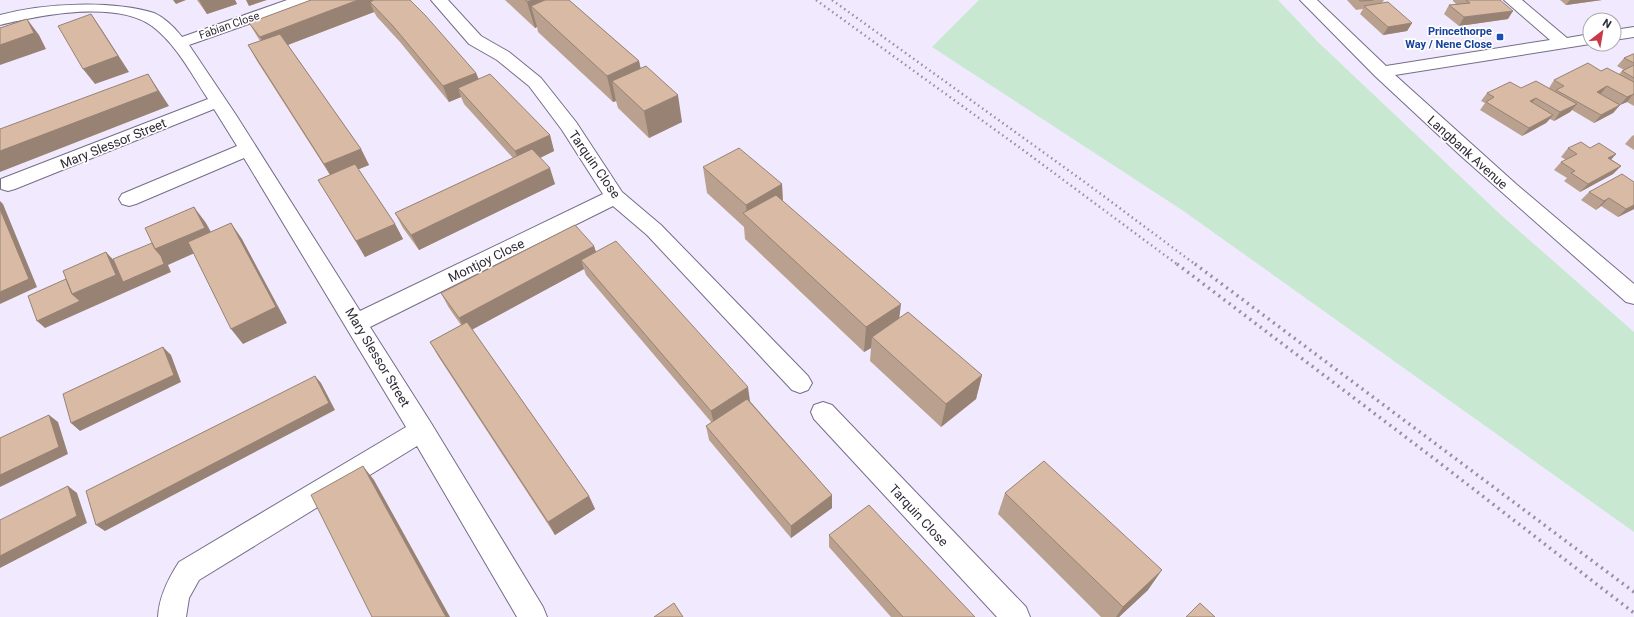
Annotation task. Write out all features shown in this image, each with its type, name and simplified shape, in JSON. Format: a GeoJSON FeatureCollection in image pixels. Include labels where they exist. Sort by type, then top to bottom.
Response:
{"type":"FeatureCollection","features":[{"type":"Feature","properties":{"kind":"street","name":"Fabian Close"},"geometry":{"type":"LineString","coordinates":[[180,43],[302,0]]}},
{"type":"Feature","properties":{"kind":"street","name":"Tarquin Close"},"geometry":{"type":"LineString","coordinates":[[439,0],[475,40],[503,56],[535,82],[569,126],[615,197],[654,230],[800,383]]}},
{"type":"Feature","properties":{"kind":"street","name":"Langbank Avenue"},"geometry":{"type":"LineString","coordinates":[[1308,0],[1381,72],[1558,233],[1634,296]]}},
{"type":"Feature","properties":{"kind":"street"},"geometry":{"type":"LineString","coordinates":[[1512,0],[1562,43]]}},
{"type":"Feature","properties":{"kind":"street","name":"Mary Slessor Street"},"geometry":{"type":"LineString","coordinates":[[0,20],[43,8],[76,2],[128,6],[150,17],[180,43],[358,323],[533,617]]}},
{"type":"Feature","properties":{"kind":"street"},"geometry":{"type":"LineString","coordinates":[[1622,34],[1634,32]]}},
{"type":"Feature","properties":{"kind":"street"},"geometry":{"type":"LineString","coordinates":[[1381,72],[1582,40]]}},
{"type":"Feature","properties":{"kind":"street","name":"Mary Slessor Street"},"geometry":{"type":"LineString","coordinates":[[8,184],[218,101]]}},
{"type":"Feature","properties":{"kind":"street"},"geometry":{"type":"LineString","coordinates":[[129,199],[248,149]]}},
{"type":"Feature","properties":{"kind":"street","name":"Montjoy Close"},"geometry":{"type":"LineString","coordinates":[[358,323],[615,197]]}},
{"type":"Feature","properties":{"kind":"street","name":"Tarquin Close"},"geometry":{"type":"LineString","coordinates":[[823,412],[1016,617]]}},
{"type":"Feature","properties":{"kind":"street"},"geometry":{"type":"LineString","coordinates":[[172,617],[172,606],[175,595],[189,571],[422,430]]}},
{"type":"Feature","properties":{"kind":"green space"},"geometry":{"type":"Polygon","coordinates":[[[979,0],[1278,0],[1318,42],[1501,215],[1634,332],[1634,532],[1182,210],[932,47],[979,0]]]}},
{"type":"Feature","properties":{"kind":"building"},"geometry":{"type":"Polygon","coordinates":[[[311,0],[358,0],[260,37],[249,23],[311,0]]]}},
{"type":"Feature","properties":{"kind":"building"},"geometry":{"type":"Polygon","coordinates":[[[374,0],[410,0],[476,73],[443,86],[393,26],[370,2],[374,0]]]}},
{"type":"Feature","properties":{"kind":"building"},"geometry":{"type":"Polygon","coordinates":[[[545,0],[569,0],[639,61],[607,76],[531,6],[545,0]]]}},
{"type":"Feature","properties":{"kind":"building"},"geometry":{"type":"Polygon","coordinates":[[[1466,0],[1500,0],[1513,11],[1464,17],[1449,5],[1470,3],[1466,0]]]}},
{"type":"Feature","properties":{"kind":"building"},"geometry":{"type":"Polygon","coordinates":[[[1388,2],[1412,23],[1388,27],[1364,6],[1388,2]]]}},
{"type":"Feature","properties":{"kind":"building"},"geometry":{"type":"Polygon","coordinates":[[[91,14],[118,56],[83,69],[58,26],[91,14]]]}},
{"type":"Feature","properties":{"kind":"building"},"geometry":{"type":"Polygon","coordinates":[[[27,19],[34,33],[0,45],[0,28],[27,19]]]}},
{"type":"Feature","properties":{"kind":"building"},"geometry":{"type":"Polygon","coordinates":[[[280,34],[361,149],[324,164],[248,45],[280,34]]]}},
{"type":"Feature","properties":{"kind":"building"},"geometry":{"type":"Polygon","coordinates":[[[1633,54],[1634,63],[1624,58],[1633,54]]]}},
{"type":"Feature","properties":{"kind":"building"},"geometry":{"type":"Polygon","coordinates":[[[1588,63],[1601,71],[1607,68],[1634,82],[1634,94],[1627,97],[1607,86],[1597,92],[1620,105],[1601,115],[1556,90],[1564,86],[1554,80],[1588,63]]]}},
{"type":"Feature","properties":{"kind":"building"},"geometry":{"type":"Polygon","coordinates":[[[1634,65],[1634,78],[1622,71],[1634,65]]]}},
{"type":"Feature","properties":{"kind":"building"},"geometry":{"type":"Polygon","coordinates":[[[646,66],[678,95],[644,111],[612,81],[646,66]]]}},
{"type":"Feature","properties":{"kind":"building"},"geometry":{"type":"Polygon","coordinates":[[[148,74],[158,91],[0,151],[0,129],[148,74]]]}},
{"type":"Feature","properties":{"kind":"building"},"geometry":{"type":"Polygon","coordinates":[[[490,74],[550,135],[515,151],[458,88],[490,74]]]}},
{"type":"Feature","properties":{"kind":"building"},"geometry":{"type":"Polygon","coordinates":[[[1536,81],[1577,104],[1560,112],[1536,98],[1530,101],[1553,115],[1529,128],[1486,102],[1494,97],[1487,93],[1510,82],[1521,88],[1536,81]]]}},
{"type":"Feature","properties":{"kind":"building"},"geometry":{"type":"Polygon","coordinates":[[[1581,142],[1590,148],[1599,143],[1616,154],[1608,158],[1621,166],[1588,184],[1571,173],[1575,171],[1561,162],[1577,154],[1568,148],[1581,142]]]}},
{"type":"Feature","properties":{"kind":"building"},"geometry":{"type":"Polygon","coordinates":[[[739,148],[782,184],[746,205],[703,167],[739,148]]]}},
{"type":"Feature","properties":{"kind":"building"},"geometry":{"type":"Polygon","coordinates":[[[532,149],[550,168],[411,235],[395,213],[532,149]]]}},
{"type":"Feature","properties":{"kind":"building"},"geometry":{"type":"Polygon","coordinates":[[[355,164],[395,224],[356,241],[318,180],[355,164]]]}},
{"type":"Feature","properties":{"kind":"building"},"geometry":{"type":"Polygon","coordinates":[[[1622,174],[1634,182],[1634,205],[1626,209],[1609,198],[1604,201],[1589,192],[1622,174]]]}},
{"type":"Feature","properties":{"kind":"building"},"geometry":{"type":"Polygon","coordinates":[[[776,195],[901,304],[866,327],[743,213],[776,195]]]}},
{"type":"Feature","properties":{"kind":"building"},"geometry":{"type":"Polygon","coordinates":[[[194,207],[205,228],[155,249],[145,228],[194,207]]]}},
{"type":"Feature","properties":{"kind":"building"},"geometry":{"type":"Polygon","coordinates":[[[0,209],[29,279],[0,292],[0,209]]]}},
{"type":"Feature","properties":{"kind":"building"},"geometry":{"type":"Polygon","coordinates":[[[231,223],[276,307],[231,329],[188,242],[231,223]]]}},
{"type":"Feature","properties":{"kind":"building"},"geometry":{"type":"Polygon","coordinates":[[[575,225],[594,246],[459,318],[441,293],[575,225]]]}},
{"type":"Feature","properties":{"kind":"building"},"geometry":{"type":"Polygon","coordinates":[[[616,241],[748,387],[711,411],[581,260],[616,241]]]}},
{"type":"Feature","properties":{"kind":"building"},"geometry":{"type":"Polygon","coordinates":[[[152,243],[161,256],[164,264],[123,282],[113,259],[152,243]]]}},
{"type":"Feature","properties":{"kind":"building"},"geometry":{"type":"Polygon","coordinates":[[[106,252],[116,275],[72,294],[63,271],[106,252]]]}},
{"type":"Feature","properties":{"kind":"building"},"geometry":{"type":"Polygon","coordinates":[[[66,279],[72,294],[80,301],[37,321],[28,296],[66,279]]]}},
{"type":"Feature","properties":{"kind":"building"},"geometry":{"type":"Polygon","coordinates":[[[908,312],[982,375],[946,404],[872,337],[908,312]]]}},
{"type":"Feature","properties":{"kind":"building"},"geometry":{"type":"Polygon","coordinates":[[[467,322],[589,496],[548,522],[430,342],[467,322]]]}},
{"type":"Feature","properties":{"kind":"building"},"geometry":{"type":"Polygon","coordinates":[[[163,347],[174,375],[71,423],[63,394],[163,347]]]}},
{"type":"Feature","properties":{"kind":"building"},"geometry":{"type":"Polygon","coordinates":[[[315,376],[329,403],[96,525],[86,491],[315,376]]]}},
{"type":"Feature","properties":{"kind":"building"},"geometry":{"type":"Polygon","coordinates":[[[747,399],[832,495],[791,526],[706,426],[747,399]]]}},
{"type":"Feature","properties":{"kind":"building"},"geometry":{"type":"Polygon","coordinates":[[[49,415],[59,447],[0,475],[0,438],[49,415]]]}},
{"type":"Feature","properties":{"kind":"building"},"geometry":{"type":"Polygon","coordinates":[[[1044,461],[1162,570],[1123,607],[1005,493],[1044,461]]]}},
{"type":"Feature","properties":{"kind":"building"},"geometry":{"type":"Polygon","coordinates":[[[363,466],[446,617],[372,617],[311,495],[363,466]]]}},
{"type":"Feature","properties":{"kind":"building"},"geometry":{"type":"Polygon","coordinates":[[[68,486],[77,516],[0,556],[0,520],[68,486]]]}},
{"type":"Feature","properties":{"kind":"building"},"geometry":{"type":"Polygon","coordinates":[[[869,505],[975,617],[903,617],[829,535],[869,505]]]}},
{"type":"Feature","properties":{"kind":"building"},"geometry":{"type":"Polygon","coordinates":[[[674,603],[683,617],[654,617],[674,603]]]}},
{"type":"Feature","properties":{"kind":"building"},"geometry":{"type":"Polygon","coordinates":[[[1200,603],[1215,617],[1186,617],[1200,603]]]}},
{"type":"Feature","properties":{"kind":"railway"},"geometry":{"type":"LineString","coordinates":[[816,0],[1023,150],[1178,265]]}},
{"type":"Feature","properties":{"kind":"railway"},"geometry":{"type":"LineString","coordinates":[[832,0],[1086,183],[1196,265]]}},
{"type":"Feature","properties":{"kind":"railway"},"geometry":{"type":"LineString","coordinates":[[1177,264],[1432,457],[1634,613]]}},
{"type":"Feature","properties":{"kind":"railway"},"geometry":{"type":"LineString","coordinates":[[1195,264],[1634,592]]}},
{"type":"Feature","properties":{"kind":"place","name":"Princethorpe Way / Nene Close"},"geometry":{"type":"Point","coordinates":[1500,37]}}]}
